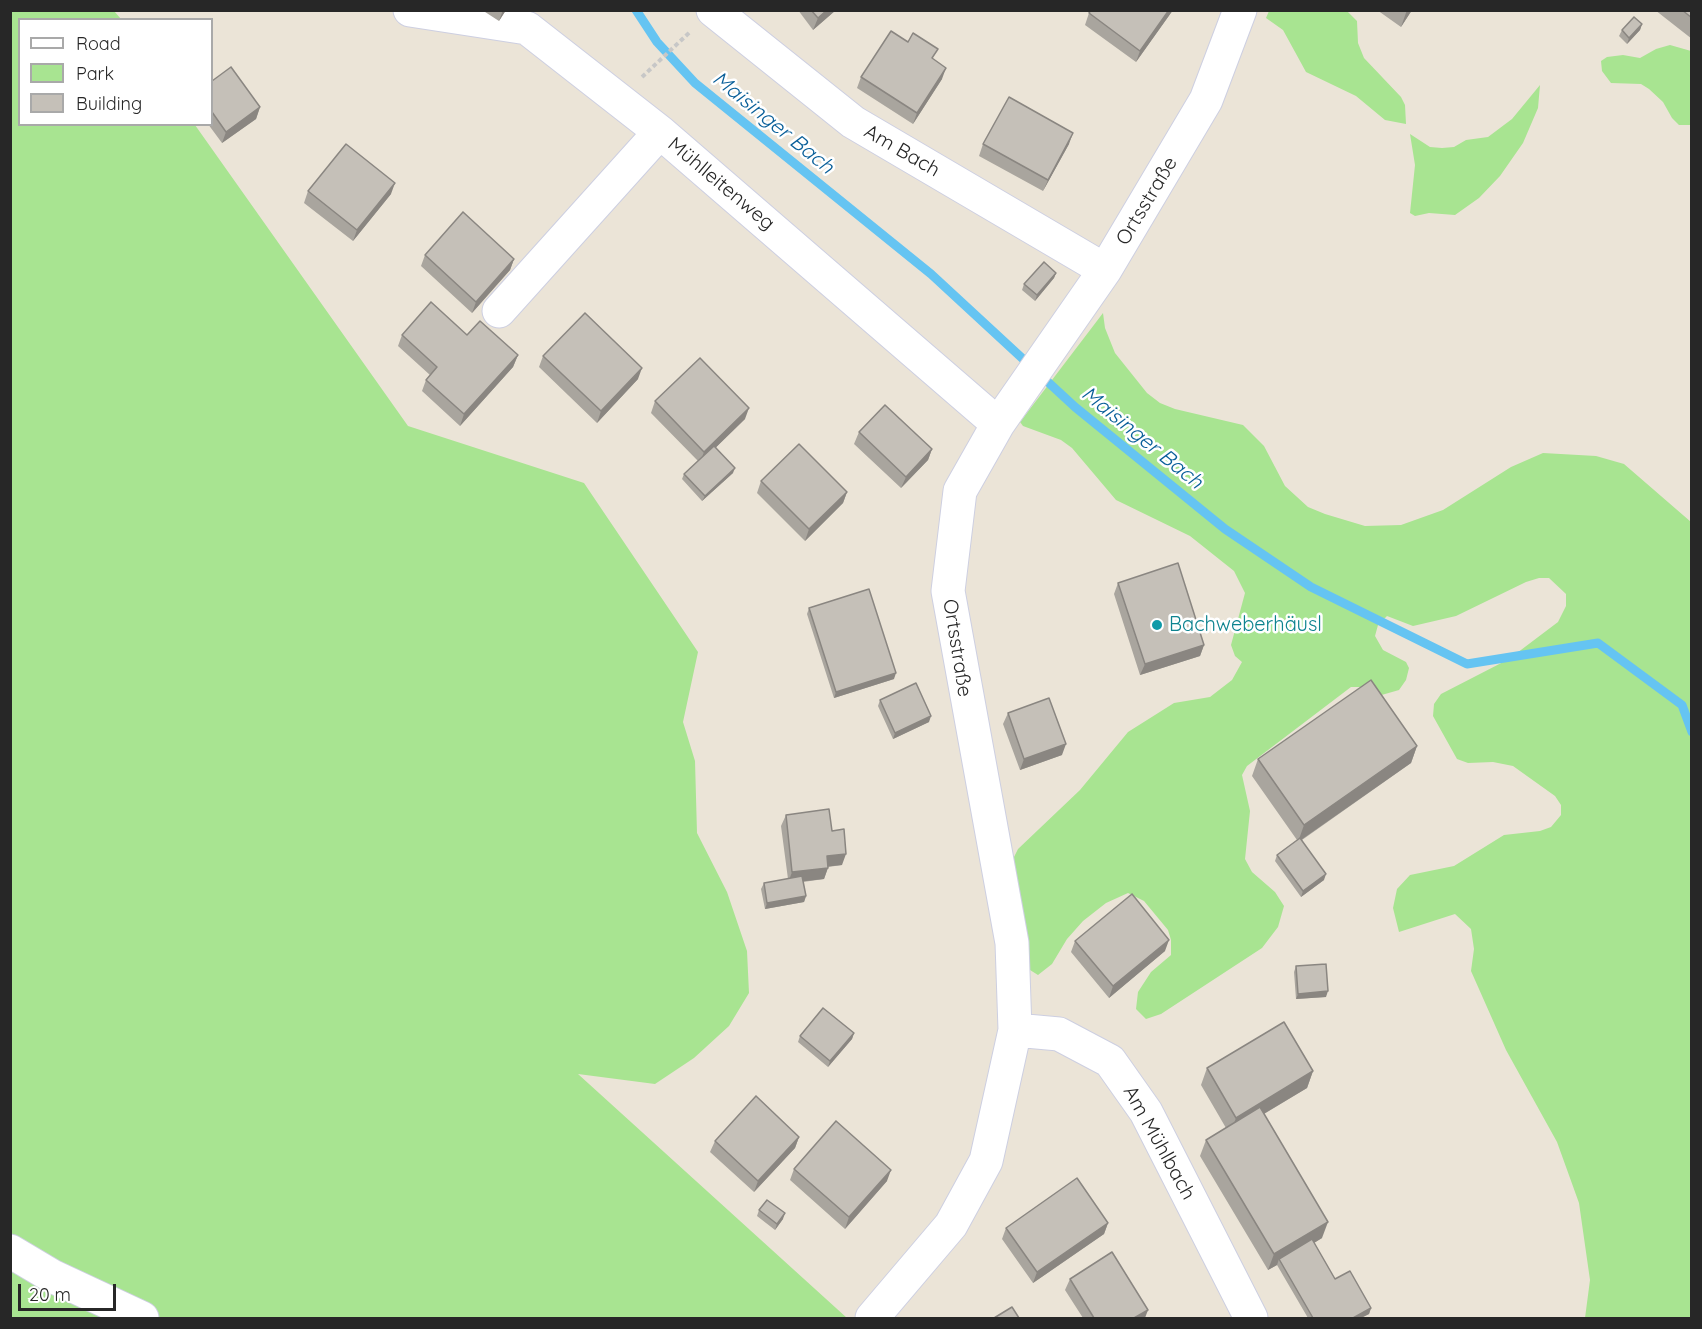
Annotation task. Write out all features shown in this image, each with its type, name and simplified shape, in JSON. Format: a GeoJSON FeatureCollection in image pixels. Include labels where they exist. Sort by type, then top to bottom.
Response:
{"type":"FeatureCollection","features":[{"type":"Feature","properties":{"kind":"street","name":"Mühlleitenweg"},"geometry":{"type":"LineString","coordinates":[[410,10],[527,28],[620,98],[998,424]]}},
{"type":"Feature","properties":{"kind":"street","name":"Ortsstraße"},"geometry":{"type":"LineString","coordinates":[[872,1318],[951,1225],[987,1161],[1015,1030],[1011,943],[948,591],[960,491],[998,424],[1055,346],[1105,270],[1206,100],[1240,10]]}},
{"type":"Feature","properties":{"kind":"street","name":"Am Bach"},"geometry":{"type":"LineString","coordinates":[[704,19],[853,122],[1105,270]]}},
{"type":"Feature","properties":{"kind":"street"},"geometry":{"type":"LineString","coordinates":[[499,311],[660,132]]}},
{"type":"Feature","properties":{"kind":"street","name":"Am Mühlbach"},"geometry":{"type":"LineString","coordinates":[[1015,1030],[1059,1034],[1110,1061],[1146,1112],[1251,1318]]}},
{"type":"Feature","properties":{"kind":"street"},"geometry":{"type":"LineString","coordinates":[[10,1251],[52,1276],[142,1318]]}},
{"type":"Feature","properties":{"kind":"path"},"geometry":{"type":"LineString","coordinates":[[620,98],[704,19]]}},
{"type":"Feature","properties":{"kind":"green space"},"geometry":{"type":"Polygon","coordinates":[[[10,11],[114,11],[120,18],[18,18],[18,126],[196,126],[408,426],[584,483],[698,652],[683,722],[695,761],[697,833],[727,892],[747,951],[749,993],[729,1026],[694,1058],[655,1084],[578,1074],[847,1318],[11,1318],[10,11]]]}},
{"type":"Feature","properties":{"kind":"green space"},"geometry":{"type":"Polygon","coordinates":[[[1269,11],[1347,11],[1357,21],[1358,43],[1364,58],[1401,97],[1405,105],[1406,124],[1385,120],[1356,96],[1306,72],[1283,30],[1266,18],[1269,11]]]}},
{"type":"Feature","properties":{"kind":"green space"},"geometry":{"type":"Polygon","coordinates":[[[1670,45],[1691,51],[1691,125],[1679,125],[1663,102],[1641,84],[1611,83],[1602,71],[1601,61],[1607,57],[1623,55],[1640,58],[1656,49],[1670,45]]]}},
{"type":"Feature","properties":{"kind":"green space"},"geometry":{"type":"Polygon","coordinates":[[[1540,85],[1538,108],[1523,143],[1500,176],[1479,198],[1455,215],[1429,213],[1415,216],[1410,213],[1415,165],[1410,134],[1430,147],[1442,148],[1454,147],[1466,140],[1488,137],[1512,119],[1540,85]]]}},
{"type":"Feature","properties":{"kind":"green space"},"geometry":{"type":"Polygon","coordinates":[[[1103,313],[1105,328],[1115,353],[1147,393],[1160,403],[1175,409],[1243,425],[1264,446],[1285,486],[1308,507],[1325,514],[1365,526],[1401,525],[1443,510],[1511,467],[1543,453],[1596,456],[1624,464],[1691,522],[1691,1318],[1585,1318],[1590,1280],[1579,1203],[1557,1142],[1506,1050],[1471,971],[1474,949],[1471,929],[1455,914],[1399,932],[1393,908],[1397,889],[1410,875],[1454,866],[1504,835],[1540,831],[1551,827],[1561,815],[1561,805],[1555,796],[1513,766],[1493,762],[1468,763],[1457,759],[1433,716],[1434,704],[1441,694],[1509,659],[1558,622],[1566,606],[1566,594],[1549,578],[1526,582],[1456,616],[1413,626],[1387,616],[1378,625],[1375,636],[1383,650],[1406,662],[1409,668],[1406,680],[1399,690],[1378,696],[1362,687],[1351,687],[1247,766],[1242,775],[1250,811],[1245,859],[1252,872],[1275,892],[1284,906],[1278,927],[1262,948],[1161,1014],[1146,1019],[1136,1009],[1138,992],[1151,972],[1171,955],[1171,940],[1168,930],[1144,901],[1128,893],[1106,903],[1083,921],[1067,939],[1052,964],[1038,975],[1022,965],[1011,863],[1018,849],[1080,790],[1128,732],[1174,703],[1210,697],[1232,680],[1242,662],[1235,656],[1231,645],[1245,593],[1234,571],[1190,536],[1116,500],[1072,448],[1061,440],[1023,426],[1020,422],[1103,313]]]}},
{"type":"Feature","properties":{"kind":"building"},"geometry":{"type":"Polygon","coordinates":[[[811,10],[827,10],[818,18],[811,10]]]}},
{"type":"Feature","properties":{"kind":"building"},"geometry":{"type":"Polygon","coordinates":[[[1091,10],[1169,10],[1140,51],[1089,13],[1091,10]]]}},
{"type":"Feature","properties":{"kind":"building"},"geometry":{"type":"Polygon","coordinates":[[[1682,10],[1692,10],[1692,18],[1682,10]]]}},
{"type":"Feature","properties":{"kind":"building"},"geometry":{"type":"Polygon","coordinates":[[[1634,17],[1642,24],[1629,38],[1622,30],[1634,17]]]}},
{"type":"Feature","properties":{"kind":"building"},"geometry":{"type":"Polygon","coordinates":[[[891,31],[908,42],[913,33],[938,49],[932,58],[946,68],[917,113],[861,77],[891,31]]]}},
{"type":"Feature","properties":{"kind":"building"},"geometry":{"type":"Polygon","coordinates":[[[231,67],[260,107],[226,132],[213,113],[213,80],[231,67]]]}},
{"type":"Feature","properties":{"kind":"building"},"geometry":{"type":"Polygon","coordinates":[[[1009,97],[1073,133],[1048,180],[983,144],[1009,97]]]}},
{"type":"Feature","properties":{"kind":"building"},"geometry":{"type":"Polygon","coordinates":[[[346,144],[395,183],[357,230],[308,191],[346,144]]]}},
{"type":"Feature","properties":{"kind":"building"},"geometry":{"type":"Polygon","coordinates":[[[463,212],[514,259],[476,302],[425,255],[463,212]]]}},
{"type":"Feature","properties":{"kind":"building"},"geometry":{"type":"Polygon","coordinates":[[[1044,262],[1056,273],[1037,295],[1024,284],[1044,262]]]}},
{"type":"Feature","properties":{"kind":"building"},"geometry":{"type":"Polygon","coordinates":[[[431,302],[467,335],[480,321],[518,355],[464,414],[426,380],[437,367],[402,335],[431,302]]]}},
{"type":"Feature","properties":{"kind":"building"},"geometry":{"type":"Polygon","coordinates":[[[585,313],[642,368],[601,411],[543,356],[585,313]]]}},
{"type":"Feature","properties":{"kind":"building"},"geometry":{"type":"Polygon","coordinates":[[[700,358],[749,408],[704,452],[655,401],[700,358]]]}},
{"type":"Feature","properties":{"kind":"building"},"geometry":{"type":"Polygon","coordinates":[[[885,405],[932,449],[906,477],[859,432],[885,405]]]}},
{"type":"Feature","properties":{"kind":"building"},"geometry":{"type":"Polygon","coordinates":[[[799,444],[847,492],[809,529],[761,481],[799,444]]]}},
{"type":"Feature","properties":{"kind":"building"},"geometry":{"type":"Polygon","coordinates":[[[714,446],[735,468],[705,496],[684,474],[714,446]]]}},
{"type":"Feature","properties":{"kind":"building","name":"Bachweberhäusl"},"geometry":{"type":"Polygon","coordinates":[[[1178,563],[1204,645],[1145,664],[1118,583],[1178,563]]]}},
{"type":"Feature","properties":{"kind":"building"},"geometry":{"type":"Polygon","coordinates":[[[869,589],[896,673],[836,692],[809,608],[869,589]]]}},
{"type":"Feature","properties":{"kind":"building"},"geometry":{"type":"Polygon","coordinates":[[[1371,680],[1417,746],[1304,825],[1258,759],[1371,680]]]}},
{"type":"Feature","properties":{"kind":"building"},"geometry":{"type":"Polygon","coordinates":[[[916,683],[931,716],[895,733],[880,700],[916,683]]]}},
{"type":"Feature","properties":{"kind":"building"},"geometry":{"type":"Polygon","coordinates":[[[1049,698],[1066,744],[1024,759],[1008,713],[1049,698]]]}},
{"type":"Feature","properties":{"kind":"building"},"geometry":{"type":"Polygon","coordinates":[[[829,809],[832,831],[844,829],[846,854],[827,856],[828,868],[792,872],[786,815],[829,809]]]}},
{"type":"Feature","properties":{"kind":"building"},"geometry":{"type":"Polygon","coordinates":[[[1300,838],[1326,874],[1303,891],[1277,855],[1300,838]]]}},
{"type":"Feature","properties":{"kind":"building"},"geometry":{"type":"Polygon","coordinates":[[[802,876],[806,896],[767,903],[764,883],[802,876]]]}},
{"type":"Feature","properties":{"kind":"building"},"geometry":{"type":"Polygon","coordinates":[[[1132,894],[1169,940],[1113,986],[1075,941],[1132,894]]]}},
{"type":"Feature","properties":{"kind":"building"},"geometry":{"type":"Polygon","coordinates":[[[1326,964],[1328,991],[1298,994],[1296,966],[1326,964]]]}},
{"type":"Feature","properties":{"kind":"building"},"geometry":{"type":"Polygon","coordinates":[[[823,1008],[854,1033],[830,1061],[800,1036],[823,1008]]]}},
{"type":"Feature","properties":{"kind":"building"},"geometry":{"type":"Polygon","coordinates":[[[1284,1022],[1313,1071],[1236,1118],[1207,1068],[1284,1022]]]}},
{"type":"Feature","properties":{"kind":"building"},"geometry":{"type":"Polygon","coordinates":[[[756,1096],[799,1137],[758,1181],[715,1141],[756,1096]]]}},
{"type":"Feature","properties":{"kind":"building"},"geometry":{"type":"Polygon","coordinates":[[[1260,1107],[1328,1222],[1274,1254],[1206,1140],[1260,1107]]]}},
{"type":"Feature","properties":{"kind":"building"},"geometry":{"type":"Polygon","coordinates":[[[836,1121],[891,1170],[849,1217],[794,1169],[836,1121]]]}},
{"type":"Feature","properties":{"kind":"building"},"geometry":{"type":"Polygon","coordinates":[[[1077,1178],[1108,1223],[1037,1272],[1006,1228],[1077,1178]]]}},
{"type":"Feature","properties":{"kind":"building"},"geometry":{"type":"Polygon","coordinates":[[[767,1200],[785,1213],[777,1224],[759,1210],[767,1200]]]}},
{"type":"Feature","properties":{"kind":"building"},"geometry":{"type":"Polygon","coordinates":[[[1312,1239],[1335,1279],[1350,1271],[1371,1308],[1353,1318],[1313,1318],[1279,1259],[1312,1239]]]}},
{"type":"Feature","properties":{"kind":"building"},"geometry":{"type":"Polygon","coordinates":[[[1112,1252],[1148,1310],[1134,1318],[1094,1318],[1070,1279],[1112,1252]]]}},
{"type":"Feature","properties":{"kind":"building"},"geometry":{"type":"Polygon","coordinates":[[[1012,1307],[1019,1318],[994,1318],[1012,1307]]]}},
{"type":"Feature","properties":{"kind":"waterway","name":"Maisinger Bach"},"geometry":{"type":"LineString","coordinates":[[636,10],[657,42],[695,83],[931,274],[1075,407],[1225,529],[1311,587],[1467,664],[1598,643],[1682,705],[1692,732]]}},
{"type":"Feature","properties":{"kind":"place","name":"Bachweberhäusl"},"geometry":{"type":"Point","coordinates":[1157,625]}}]}
